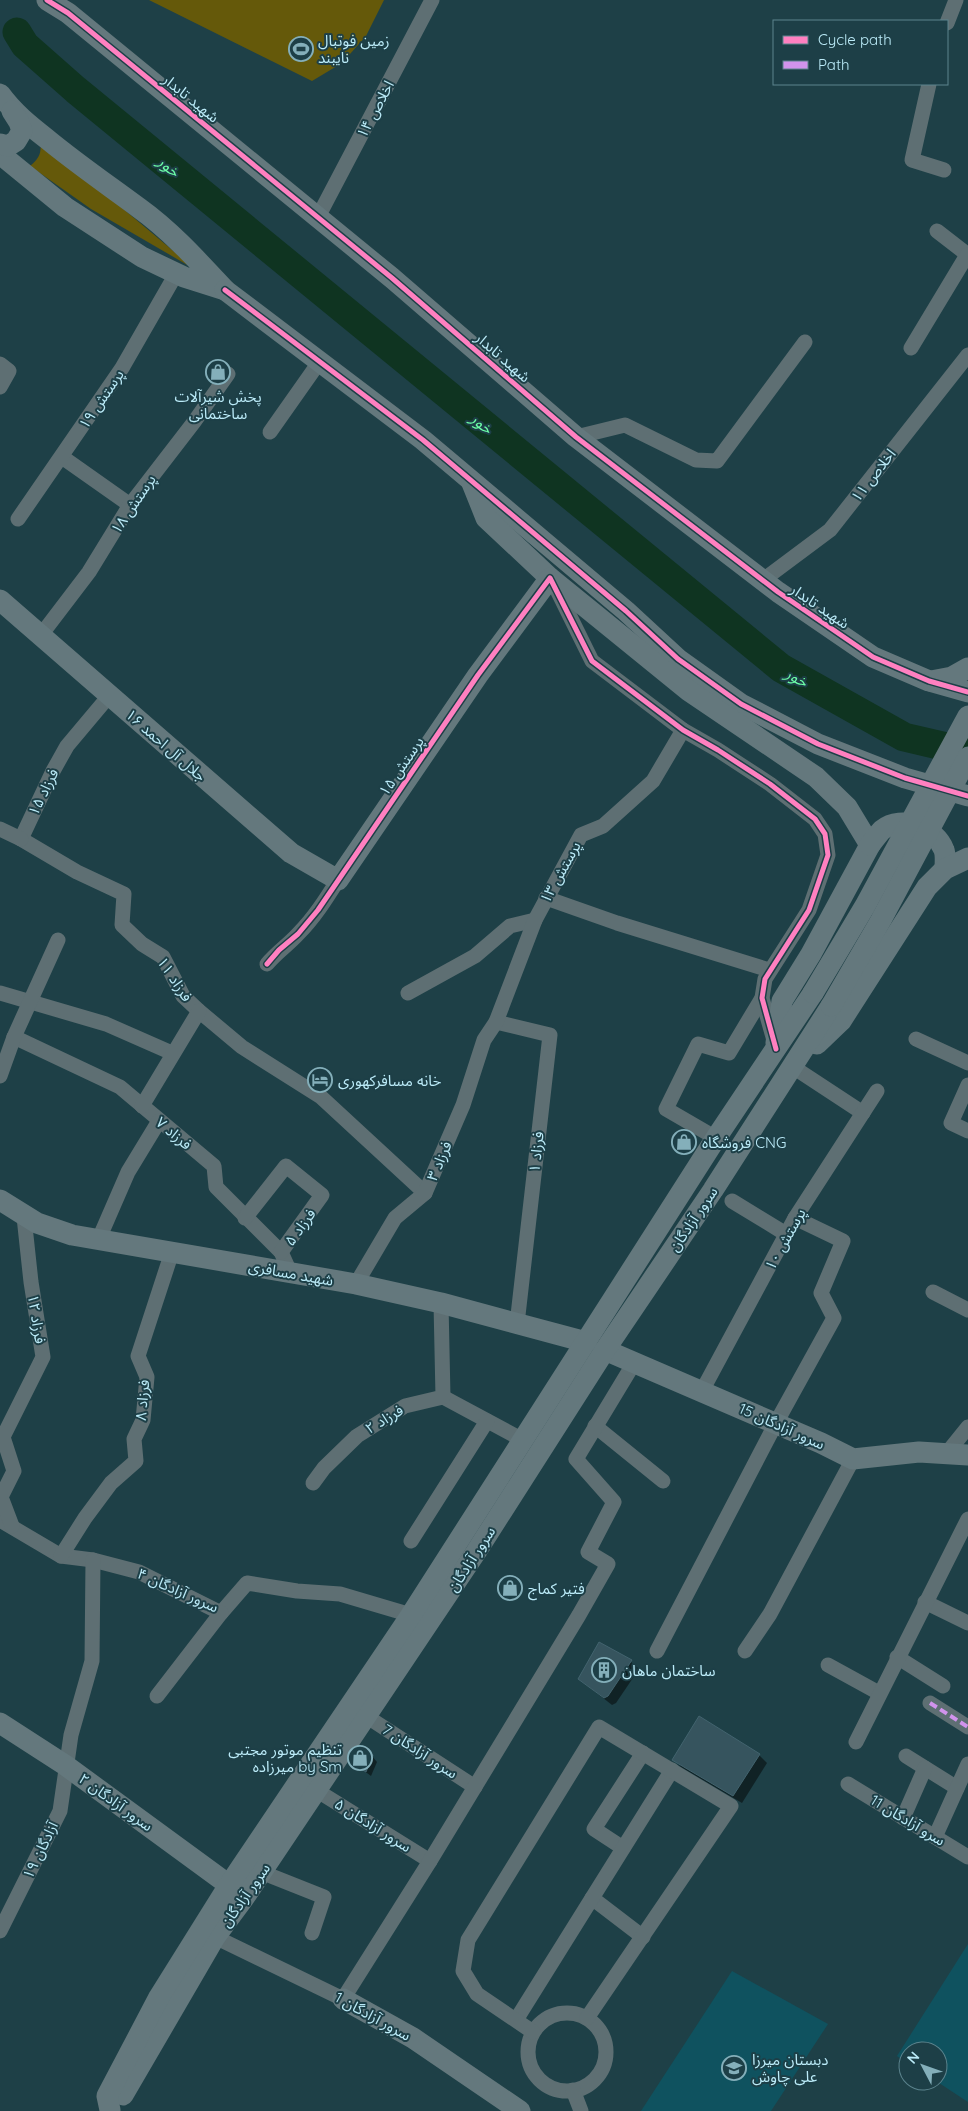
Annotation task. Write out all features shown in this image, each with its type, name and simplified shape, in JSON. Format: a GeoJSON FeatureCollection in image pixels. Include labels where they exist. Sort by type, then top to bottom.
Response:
{"type":"FeatureCollection","features":[{"type":"Feature","properties":{"kind":"street","name":"شهید تابدار"},"geometry":{"type":"LineString","coordinates":[[47,0],[68,13],[318,217],[576,436],[778,592],[873,657],[929,681],[968,692]]}},
{"type":"Feature","properties":{"kind":"street","name":"اخلاص ۱۴"},"geometry":{"type":"LineString","coordinates":[[318,217],[432,0]]}},
{"type":"Feature","properties":{"kind":"street"},"geometry":{"type":"LineString","coordinates":[[948,20],[956,0]]}},
{"type":"Feature","properties":{"kind":"street"},"geometry":{"type":"LineString","coordinates":[[929,85],[912,160],[944,170]]}},
{"type":"Feature","properties":{"kind":"street"},"geometry":{"type":"LineString","coordinates":[[0,144],[8,146],[16,141],[22,130],[5,101]]}},
{"type":"Feature","properties":{"kind":"street"},"geometry":{"type":"LineString","coordinates":[[5,101],[72,159],[141,210],[191,252],[225,290],[423,440],[626,611],[678,659],[741,704],[818,744],[905,778],[968,796]]}},
{"type":"Feature","properties":{"kind":"street"},"geometry":{"type":"LineString","coordinates":[[0,154],[65,207],[142,257],[176,274],[225,290]]}},
{"type":"Feature","properties":{"kind":"street"},"geometry":{"type":"LineString","coordinates":[[911,348],[968,255],[937,231]]}},
{"type":"Feature","properties":{"kind":"street","name":"پرستش ۱۹"},"geometry":{"type":"LineString","coordinates":[[18,520],[122,368],[176,274]]}},
{"type":"Feature","properties":{"kind":"street"},"geometry":{"type":"LineString","coordinates":[[576,436],[625,425],[696,460],[717,461],[805,342]]}},
{"type":"Feature","properties":{"kind":"street","name":"اخلاص ۱۱"},"geometry":{"type":"LineString","coordinates":[[763,580],[830,530],[968,355]]}},
{"type":"Feature","properties":{"kind":"street"},"geometry":{"type":"LineString","coordinates":[[270,432],[320,361]]}},
{"type":"Feature","properties":{"kind":"street"},"geometry":{"type":"LineString","coordinates":[[0,364],[9,371],[0,387]]}},
{"type":"Feature","properties":{"kind":"street","name":"پرستش ۱۸"},"geometry":{"type":"LineString","coordinates":[[41,635],[89,572],[130,505],[194,422],[228,374]]}},
{"type":"Feature","properties":{"kind":"street"},"geometry":{"type":"LineString","coordinates":[[62,457],[130,505]]}},
{"type":"Feature","properties":{"kind":"street"},"geometry":{"type":"LineString","coordinates":[[471,480],[486,518],[550,578],[689,691],[816,777],[847,807],[870,845]]}},
{"type":"Feature","properties":{"kind":"street"},"geometry":{"type":"LineString","coordinates":[[550,578],[592,661],[683,730],[770,784],[815,818],[824,834],[828,855],[809,910],[769,970],[765,979],[762,998],[729,1053],[698,1044],[666,1109],[716,1138]]}},
{"type":"Feature","properties":{"kind":"street","name":"پرستش ۱۵"},"geometry":{"type":"LineString","coordinates":[[267,964],[279,950],[298,934],[318,910],[478,676],[550,578]]}},
{"type":"Feature","properties":{"kind":"street","name":"جلال آل احمد ۱۶"},"geometry":{"type":"LineString","coordinates":[[0,600],[291,853],[338,880]]}},
{"type":"Feature","properties":{"kind":"street"},"geometry":{"type":"LineString","coordinates":[[929,681],[952,677],[968,668]]}},
{"type":"Feature","properties":{"kind":"street","name":"فرزاد ۱۵"},"geometry":{"type":"LineString","coordinates":[[21,839],[53,771],[68,746],[109,696]]}},
{"type":"Feature","properties":{"kind":"street","name":"سرور آزادگان"},"geometry":{"type":"LineString","coordinates":[[110,2107],[159,1997],[229,1885],[419,1620],[476,1552],[716,1138],[812,993],[865,906],[968,716]]}},
{"type":"Feature","properties":{"kind":"street","name":"پرستش ۱۳"},"geometry":{"type":"LineString","coordinates":[[496,1022],[535,920],[581,836],[603,826],[653,781],[683,730]]}},
{"type":"Feature","properties":{"kind":"street","name":"سرور آزادگان"},"geometry":{"type":"LineString","coordinates":[[110,2107],[121,2100],[215,1937],[366,1716],[523,1440],[595,1346],[793,1067],[881,920],[968,757]]}},
{"type":"Feature","properties":{"kind":"street"},"geometry":{"type":"LineString","coordinates":[[776,1049],[782,1001],[811,954],[870,845],[883,829],[901,822],[919,826],[937,839],[945,851],[945,869]]}},
{"type":"Feature","properties":{"kind":"street"},"geometry":{"type":"LineString","coordinates":[[0,829],[21,839]]}},
{"type":"Feature","properties":{"kind":"street","name":"فرزاد ۱۱"},"geometry":{"type":"LineString","coordinates":[[21,839],[77,872],[124,894],[122,925],[142,944],[163,957],[184,996],[199,1011]]}},
{"type":"Feature","properties":{"kind":"street"},"geometry":{"type":"LineString","coordinates":[[863,1113],[793,1067],[841,1021],[928,887],[945,869],[968,858]]}},
{"type":"Feature","properties":{"kind":"street"},"geometry":{"type":"LineString","coordinates":[[546,898],[617,923],[769,970]]}},
{"type":"Feature","properties":{"kind":"street"},"geometry":{"type":"LineString","coordinates":[[408,993],[475,956],[510,926],[535,920]]}},
{"type":"Feature","properties":{"kind":"street"},"geometry":{"type":"LineString","coordinates":[[0,1076],[14,1037],[32,1001],[58,940]]}},
{"type":"Feature","properties":{"kind":"street"},"geometry":{"type":"LineString","coordinates":[[0,993],[106,1024],[172,1053]]}},
{"type":"Feature","properties":{"kind":"street"},"geometry":{"type":"LineString","coordinates":[[762,998],[776,1049]]}},
{"type":"Feature","properties":{"kind":"street"},"geometry":{"type":"LineString","coordinates":[[142,1106],[172,1053],[199,1011],[242,1047],[321,1097],[425,1193]]}},
{"type":"Feature","properties":{"kind":"street","name":"فرزاد ۳"},"geometry":{"type":"LineString","coordinates":[[356,1284],[395,1218],[425,1193],[463,1105],[484,1040],[496,1022]]}},
{"type":"Feature","properties":{"kind":"street","name":"فرزاد ۱"},"geometry":{"type":"LineString","coordinates":[[496,1022],[550,1035],[517,1324]]}},
{"type":"Feature","properties":{"kind":"street","name":"فرزاد ۷"},"geometry":{"type":"LineString","coordinates":[[14,1037],[120,1087],[214,1166],[216,1188],[281,1252],[291,1274]]}},
{"type":"Feature","properties":{"kind":"street"},"geometry":{"type":"LineString","coordinates":[[916,1039],[968,1063]]}},
{"type":"Feature","properties":{"kind":"street"},"geometry":{"type":"LineString","coordinates":[[968,1085],[951,1123],[968,1131]]}},
{"type":"Feature","properties":{"kind":"street","name":"پرستش ۱۰"},"geometry":{"type":"LineString","coordinates":[[702,1392],[795,1218],[877,1091]]}},
{"type":"Feature","properties":{"kind":"street"},"geometry":{"type":"LineString","coordinates":[[98,1241],[128,1172],[160,1121]]}},
{"type":"Feature","properties":{"kind":"street","name":"فرزاد ۵"},"geometry":{"type":"LineString","coordinates":[[245,1218],[286,1166],[322,1195],[281,1252]]}},
{"type":"Feature","properties":{"kind":"street","name":"شهید مسافری"},"geometry":{"type":"LineString","coordinates":[[0,1200],[24,1216],[48,1227],[98,1241],[356,1284],[441,1303],[595,1346]]}},
{"type":"Feature","properties":{"kind":"street"},"geometry":{"type":"LineString","coordinates":[[732,1202],[786,1234]]}},
{"type":"Feature","properties":{"kind":"street","name":"فرزاد ۱۲"},"geometry":{"type":"LineString","coordinates":[[6,1523],[1,1497],[14,1471],[3,1436],[42,1357],[24,1216]]}},
{"type":"Feature","properties":{"kind":"street"},"geometry":{"type":"LineString","coordinates":[[657,1652],[776,1423],[834,1318],[821,1293],[843,1241],[795,1218]]}},
{"type":"Feature","properties":{"kind":"street","name":"فرزاد ۸"},"geometry":{"type":"LineString","coordinates":[[61,1556],[85,1518],[111,1483],[136,1461],[134,1439],[143,1420],[147,1377],[138,1356],[172,1252]]}},
{"type":"Feature","properties":{"kind":"street"},"geometry":{"type":"LineString","coordinates":[[933,1292],[968,1310]]}},
{"type":"Feature","properties":{"kind":"street"},"geometry":{"type":"LineString","coordinates":[[441,1303],[443,1397],[523,1440]]}},
{"type":"Feature","properties":{"kind":"street","name":"سرور آزادگان 15"},"geometry":{"type":"LineString","coordinates":[[595,1346],[776,1423],[853,1459]]}},
{"type":"Feature","properties":{"kind":"street"},"geometry":{"type":"LineString","coordinates":[[343,1999],[430,1861],[608,1564],[588,1552],[614,1502],[576,1460],[594,1426],[634,1363]]}},
{"type":"Feature","properties":{"kind":"street","name":"فرزاد ۲"},"geometry":{"type":"LineString","coordinates":[[313,1483],[324,1468],[357,1436],[405,1406],[443,1397]]}},
{"type":"Feature","properties":{"kind":"street"},"geometry":{"type":"LineString","coordinates":[[410,1541],[486,1420]]}},
{"type":"Feature","properties":{"kind":"street"},"geometry":{"type":"LineString","coordinates":[[594,1426],[662,1481]]}},
{"type":"Feature","properties":{"kind":"street"},"geometry":{"type":"LineString","coordinates":[[947,1452],[968,1427]]}},
{"type":"Feature","properties":{"kind":"street"},"geometry":{"type":"LineString","coordinates":[[745,1651],[770,1614],[853,1459],[918,1452],[947,1452],[968,1455]]}},
{"type":"Feature","properties":{"kind":"street"},"geometry":{"type":"LineString","coordinates":[[856,1742],[968,1519]]}},
{"type":"Feature","properties":{"kind":"street","name":"سرور آزادگان ۴"},"geometry":{"type":"LineString","coordinates":[[6,1523],[61,1556],[93,1560],[139,1572],[221,1613],[246,1583],[297,1591],[340,1594],[419,1620]]}},
{"type":"Feature","properties":{"kind":"street","name":"آزادگان ۱۹"},"geometry":{"type":"LineString","coordinates":[[0,1931],[60,1812],[65,1765],[71,1735],[92,1661],[93,1560]]}},
{"type":"Feature","properties":{"kind":"street"},"geometry":{"type":"LineString","coordinates":[[925,1602],[968,1623]]}},
{"type":"Feature","properties":{"kind":"street"},"geometry":{"type":"LineString","coordinates":[[157,1696],[221,1613]]}},
{"type":"Feature","properties":{"kind":"street"},"geometry":{"type":"LineString","coordinates":[[898,1658],[943,1686]]}},
{"type":"Feature","properties":{"kind":"street"},"geometry":{"type":"LineString","coordinates":[[828,1665],[879,1693]]}},
{"type":"Feature","properties":{"kind":"street"},"geometry":{"type":"LineString","coordinates":[[930,1703],[968,1728]]}},
{"type":"Feature","properties":{"kind":"street","name":"سرور آزادگان 7"},"geometry":{"type":"LineString","coordinates":[[366,1716],[475,1786]]}},
{"type":"Feature","properties":{"kind":"street","name":"سرور آزادگان ۲"},"geometry":{"type":"LineString","coordinates":[[0,1723],[65,1765],[229,1885]]}},
{"type":"Feature","properties":{"kind":"street"},"geometry":{"type":"LineString","coordinates":[[533,2032],[477,1994],[463,1971],[468,1940],[599,1726],[731,1806],[587,2018]]}},
{"type":"Feature","properties":{"kind":"street"},"geometry":{"type":"LineString","coordinates":[[623,1848],[594,1829],[643,1753]]}},
{"type":"Feature","properties":{"kind":"street"},"geometry":{"type":"LineString","coordinates":[[906,1756],[957,1788]]}},
{"type":"Feature","properties":{"kind":"street"},"geometry":{"type":"LineString","coordinates":[[935,1838],[968,1764]]}},
{"type":"Feature","properties":{"kind":"street"},"geometry":{"type":"LineString","coordinates":[[903,1818],[925,1768]]}},
{"type":"Feature","properties":{"kind":"street"},"geometry":{"type":"LineString","coordinates":[[516,2020],[672,1770]]}},
{"type":"Feature","properties":{"kind":"street","name":"سرو آزادگان 11"},"geometry":{"type":"LineString","coordinates":[[848,1784],[968,1857]]}},
{"type":"Feature","properties":{"kind":"street","name":"سرور آزادگان ۵"},"geometry":{"type":"LineString","coordinates":[[316,1790],[430,1861]]}},
{"type":"Feature","properties":{"kind":"street"},"geometry":{"type":"LineString","coordinates":[[261,1872],[324,1897],[312,1933]]}},
{"type":"Feature","properties":{"kind":"street"},"geometry":{"type":"LineString","coordinates":[[592,1898],[643,1936]]}},
{"type":"Feature","properties":{"kind":"street","name":"سرور آزادگان 1"},"geometry":{"type":"LineString","coordinates":[[215,1937],[343,1999],[413,2038],[520,2111]]}},
{"type":"Feature","properties":{"kind":"street"},"geometry":{"type":"LineString","coordinates":[[563,2012],[576,2013],[587,2018],[597,2027],[604,2039],[606,2052],[603,2066],[596,2077],[586,2086],[573,2090],[559,2090],[548,2086],[538,2078],[531,2068],[528,2056],[528,2043],[533,2032],[541,2022],[551,2015],[563,2012]]}},
{"type":"Feature","properties":{"kind":"street"},"geometry":{"type":"LineString","coordinates":[[573,2090],[581,2111]]}},
{"type":"Feature","properties":{"kind":"shaded area","name":"زمین فوتبال نایبند"},"geometry":{"type":"Polygon","coordinates":[[[149,0],[384,0],[366,36],[342,63],[312,81],[149,0]]]}},
{"type":"Feature","properties":{"kind":"shaded area"},"geometry":{"type":"Polygon","coordinates":[[[40,139],[196,270],[91,209],[30,166],[40,154],[40,139]]]}},
{"type":"Feature","properties":{"kind":"shaded area"},"geometry":{"type":"Polygon","coordinates":[[[968,1944],[968,2102],[948,2089],[948,2041],[907,2041],[968,1944]]]}},
{"type":"Feature","properties":{"kind":"shaded area","name":"دبستان میرزا علی چاوش"},"geometry":{"type":"Polygon","coordinates":[[[732,1971],[828,2024],[771,2111],[641,2111],[732,1971]]]}},
{"type":"Feature","properties":{"kind":"building","name":"ساختمان ماهان"},"geometry":{"type":"Polygon","coordinates":[[[599,1642],[632,1660],[608,1696],[604,1698],[578,1679],[599,1642]]]}},
{"type":"Feature","properties":{"kind":"building"},"geometry":{"type":"Polygon","coordinates":[[[699,1716],[760,1754],[733,1796],[672,1760],[699,1716]]]}},
{"type":"Feature","properties":{"kind":"building","name":"تنظیم موتور مجتبی میرزاده by Sm"},"geometry":{"type":"Polygon","coordinates":[[[360,1748],[373,1755],[366,1772],[350,1762],[360,1748]]]}},
{"type":"Feature","properties":{"kind":"waterway","name":"خور"},"geometry":{"type":"LineString","coordinates":[[17,32],[25,45],[76,90],[781,668],[904,737],[968,752]]}},
{"type":"Feature","properties":{"kind":"marked path"},"geometry":{"type":"LineString","coordinates":[[930,1703],[968,1727]]}},
{"type":"Feature","properties":{"kind":"cycle path"},"geometry":{"type":"LineString","coordinates":[[47,0],[68,13],[392,278],[576,437],[778,592],[873,657],[929,681],[968,692]]}},
{"type":"Feature","properties":{"kind":"cycle path"},"geometry":{"type":"LineString","coordinates":[[225,290],[423,440],[626,611],[678,659],[741,704],[818,744],[905,778],[968,796]]}},
{"type":"Feature","properties":{"kind":"cycle path"},"geometry":{"type":"LineString","coordinates":[[267,964],[279,950],[298,934],[318,910],[478,675],[550,578],[592,661],[683,730],[770,784],[815,819],[825,834],[828,855],[809,910],[765,979],[762,998],[776,1049]]}},
{"type":"Feature","properties":{"kind":"place","name":"زمین فوتبال نایبند"},"geometry":{"type":"Point","coordinates":[301,49]}},
{"type":"Feature","properties":{"kind":"place","name":"پخش شیرآلات ساختمانی"},"geometry":{"type":"Point","coordinates":[218,372]}},
{"type":"Feature","properties":{"kind":"place","name":"خانه مسافرکهوری"},"geometry":{"type":"Point","coordinates":[320,1080]}},
{"type":"Feature","properties":{"kind":"place","name":"فروشگاه CNG"},"geometry":{"type":"Point","coordinates":[684,1142]}},
{"type":"Feature","properties":{"kind":"place","name":"فتیر کماج"},"geometry":{"type":"Point","coordinates":[510,1588]}},
{"type":"Feature","properties":{"kind":"place","name":"ساختمان ماهان"},"geometry":{"type":"Point","coordinates":[604,1670]}},
{"type":"Feature","properties":{"kind":"place","name":"تنظیم موتور مجتبی میرزاده by Sm"},"geometry":{"type":"Point","coordinates":[360,1758]}},
{"type":"Feature","properties":{"kind":"place","name":"دبستان میرزا علی چاوش"},"geometry":{"type":"Point","coordinates":[734,2068]}}]}
